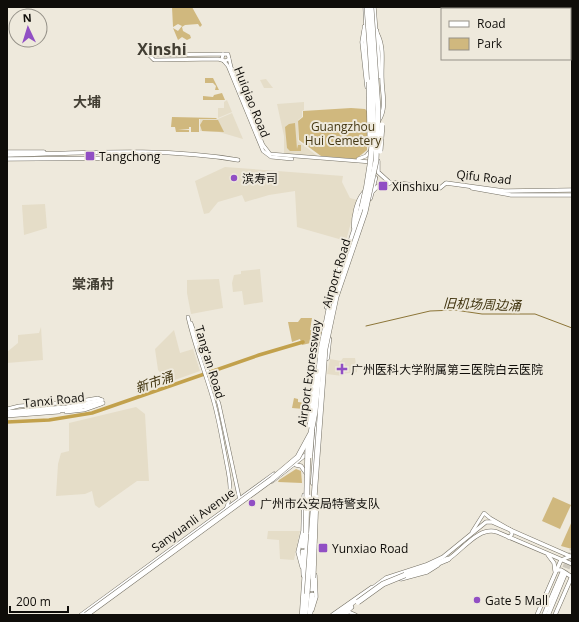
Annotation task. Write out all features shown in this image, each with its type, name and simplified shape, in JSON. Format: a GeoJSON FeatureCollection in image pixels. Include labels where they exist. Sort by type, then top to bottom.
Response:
{"type":"FeatureCollection","features":[{"type":"Feature","properties":{"kind":"highway","name":"Airport Road"},"geometry":{"type":"LineString","coordinates":[[322,341],[329,299],[354,227],[354,218],[364,193],[371,163],[373,112],[369,41],[369,7]]}},
{"type":"Feature","properties":{"kind":"highway","name":"Airport Expressway"},"geometry":{"type":"LineString","coordinates":[[309,615],[316,452],[323,363],[329,328],[338,292],[371,194],[376,166],[378,124],[369,7]]}},
{"type":"Feature","properties":{"kind":"highway","name":"Airport Expressway"},"geometry":{"type":"LineString","coordinates":[[88,615],[272,479],[298,457],[307,442],[312,428],[320,356],[329,309],[362,207],[372,167],[374,132],[369,7]]}},
{"type":"Feature","properties":{"kind":"highway","name":"Airport Road"},"geometry":{"type":"LineString","coordinates":[[309,615],[315,437],[336,303],[371,194],[377,165],[380,120],[374,42],[369,23]]}},
{"type":"Feature","properties":{"kind":"highway"},"geometry":{"type":"LineString","coordinates":[[362,207],[370,148],[368,82],[369,23]]}},
{"type":"Feature","properties":{"kind":"highway"},"geometry":{"type":"LineString","coordinates":[[371,194],[381,143],[376,31]]}},
{"type":"Feature","properties":{"kind":"highway"},"geometry":{"type":"LineString","coordinates":[[304,546],[306,533],[308,449],[313,386],[319,339],[329,309]]}},
{"type":"Feature","properties":{"kind":"highway"},"geometry":{"type":"LineString","coordinates":[[302,615],[309,509],[310,447],[320,374],[322,341]]}},
{"type":"Feature","properties":{"kind":"highway"},"geometry":{"type":"LineString","coordinates":[[309,436],[312,441],[315,437]]}},
{"type":"Feature","properties":{"kind":"highway"},"geometry":{"type":"LineString","coordinates":[[309,615],[312,592],[316,524],[316,452]]}},
{"type":"Feature","properties":{"kind":"highway"},"geometry":{"type":"LineString","coordinates":[[306,470],[310,466],[313,469]]}},
{"type":"Feature","properties":{"kind":"highway"},"geometry":{"type":"LineString","coordinates":[[305,485],[310,484],[313,486]]}},
{"type":"Feature","properties":{"kind":"highway"},"geometry":{"type":"LineString","coordinates":[[302,552],[304,575]]}},
{"type":"Feature","properties":{"kind":"highway"},"geometry":{"type":"LineString","coordinates":[[358,602],[383,584],[448,560]]}},
{"type":"Feature","properties":{"kind":"main road"},"geometry":{"type":"LineString","coordinates":[[369,7],[381,43],[384,111],[380,120]]}},
{"type":"Feature","properties":{"kind":"main road"},"geometry":{"type":"LineString","coordinates":[[373,112],[368,102],[362,38],[369,23],[376,31]]}},
{"type":"Feature","properties":{"kind":"main road"},"geometry":{"type":"LineString","coordinates":[[374,42],[376,31]]}},
{"type":"Feature","properties":{"kind":"main road"},"geometry":{"type":"LineString","coordinates":[[7,152],[38,151],[55,154]]}},
{"type":"Feature","properties":{"kind":"main road"},"geometry":{"type":"LineString","coordinates":[[7,160],[55,154],[206,154],[238,160]]}},
{"type":"Feature","properties":{"kind":"main road"},"geometry":{"type":"LineString","coordinates":[[7,155],[55,159]]}},
{"type":"Feature","properties":{"kind":"main road"},"geometry":{"type":"LineString","coordinates":[[7,160],[134,158]]}},
{"type":"Feature","properties":{"kind":"main road","name":"Qifu Road"},"geometry":{"type":"LineString","coordinates":[[377,165],[381,176],[389,182],[440,188],[446,183],[511,193],[572,190]]}},
{"type":"Feature","properties":{"kind":"main road","name":"Qifu Road"},"geometry":{"type":"LineString","coordinates":[[371,194],[378,186],[390,183],[441,189],[446,185],[511,193],[572,195]]}},
{"type":"Feature","properties":{"kind":"main road","name":"Airport Road"},"geometry":{"type":"LineString","coordinates":[[304,575],[298,552],[303,531],[307,454],[317,367],[322,341]]}},
{"type":"Feature","properties":{"kind":"main road","name":"Tanxi Road"},"geometry":{"type":"LineString","coordinates":[[7,413],[67,407],[102,401]]}},
{"type":"Feature","properties":{"kind":"main road","name":"Sanyuanli Avenue"},"geometry":{"type":"LineString","coordinates":[[81,615],[239,500],[298,455],[304,449],[309,436]]}},
{"type":"Feature","properties":{"kind":"main road","name":"Sanyuanli Avenue"},"geometry":{"type":"LineString","coordinates":[[88,615],[295,465],[315,444]]}},
{"type":"Feature","properties":{"kind":"main road"},"geometry":{"type":"LineString","coordinates":[[298,455],[307,454],[311,456],[314,461]]}},
{"type":"Feature","properties":{"kind":"main road"},"geometry":{"type":"LineString","coordinates":[[295,465],[302,466],[306,470]]}},
{"type":"Feature","properties":{"kind":"main road"},"geometry":{"type":"LineString","coordinates":[[344,613],[381,581],[436,561],[454,550],[489,522],[572,557]]}},
{"type":"Feature","properties":{"kind":"main road"},"geometry":{"type":"LineString","coordinates":[[344,613],[384,586],[427,572],[448,560],[485,531],[492,531],[570,564]]}},
{"type":"Feature","properties":{"kind":"main road"},"geometry":{"type":"LineString","coordinates":[[309,615],[315,602],[316,587],[316,552],[311,546]]}},
{"type":"Feature","properties":{"kind":"main road"},"geometry":{"type":"LineString","coordinates":[[542,552],[552,561],[555,572]]}},
{"type":"Feature","properties":{"kind":"main road"},"geometry":{"type":"LineString","coordinates":[[537,615],[561,560],[572,557]]}},
{"type":"Feature","properties":{"kind":"main road"},"geometry":{"type":"LineString","coordinates":[[555,572],[561,570],[571,578],[555,615]]}},
{"type":"Feature","properties":{"kind":"main road"},"geometry":{"type":"LineString","coordinates":[[544,615],[564,574],[548,615]]}},
{"type":"Feature","properties":{"kind":"main road"},"geometry":{"type":"LineString","coordinates":[[131,578],[133,582]]}},
{"type":"Feature","properties":{"kind":"street"},"geometry":{"type":"LineString","coordinates":[[222,54],[221,57],[224,61]]}},
{"type":"Feature","properties":{"kind":"street"},"geometry":{"type":"LineString","coordinates":[[228,54],[229,58],[228,61],[154,60],[149,56],[228,54]]}},
{"type":"Feature","properties":{"kind":"street","name":"Huiqiao Road"},"geometry":{"type":"LineString","coordinates":[[229,58],[231,67],[264,150]]}},
{"type":"Feature","properties":{"kind":"street","name":"Huiqiao Road"},"geometry":{"type":"LineString","coordinates":[[224,61],[228,66],[264,150]]}},
{"type":"Feature","properties":{"kind":"street"},"geometry":{"type":"LineString","coordinates":[[355,160],[366,156],[372,149]]}},
{"type":"Feature","properties":{"kind":"street"},"geometry":{"type":"LineString","coordinates":[[264,150],[277,156],[355,160],[377,165]]}},
{"type":"Feature","properties":{"kind":"street"},"geometry":{"type":"LineString","coordinates":[[264,150],[268,156],[276,158],[371,163]]}},
{"type":"Feature","properties":{"kind":"street","name":"Tang'an Road"},"geometry":{"type":"LineString","coordinates":[[226,509],[230,498],[230,484],[218,422],[188,317],[208,369],[221,413],[240,504]]}},
{"type":"Feature","properties":{"kind":"street"},"geometry":{"type":"LineString","coordinates":[[7,413],[19,406],[64,403],[98,398],[102,401]]}},
{"type":"Feature","properties":{"kind":"street"},"geometry":{"type":"LineString","coordinates":[[7,413],[67,412],[89,408],[102,401]]}},
{"type":"Feature","properties":{"kind":"street"},"geometry":{"type":"LineString","coordinates":[[469,537],[484,513],[511,530],[512,534],[509,538]]}},
{"type":"Feature","properties":{"kind":"street"},"geometry":{"type":"LineString","coordinates":[[381,581],[381,584],[384,586]]}},
{"type":"Feature","properties":{"kind":"street"},"geometry":{"type":"LineString","coordinates":[[332,615],[377,584]]}},
{"type":"Feature","properties":{"kind":"street"},"geometry":{"type":"LineString","coordinates":[[344,613],[356,615]]}},
{"type":"Feature","properties":{"kind":"shaded area"},"geometry":{"type":"Polygon","coordinates":[[[266,79],[273,88],[264,88],[260,80],[266,79]]]}},
{"type":"Feature","properties":{"kind":"shaded area"},"geometry":{"type":"Polygon","coordinates":[[[227,100],[232,112],[218,118],[218,108],[224,108],[224,102],[227,100]]]}},
{"type":"Feature","properties":{"kind":"shaded area"},"geometry":{"type":"Polygon","coordinates":[[[304,102],[302,117],[298,120],[298,141],[320,158],[284,155],[284,136],[277,104],[304,102]]]}},
{"type":"Feature","properties":{"kind":"shaded area"},"geometry":{"type":"Polygon","coordinates":[[[232,113],[243,139],[219,132],[200,131],[200,119],[218,119],[232,113]]]}},
{"type":"Feature","properties":{"kind":"shaded area"},"geometry":{"type":"Polygon","coordinates":[[[225,167],[343,176],[342,182],[350,198],[357,200],[346,241],[297,227],[295,191],[269,195],[245,202],[242,195],[218,202],[209,213],[204,214],[195,181],[225,167]]]}},
{"type":"Feature","properties":{"kind":"shaded area"},"geometry":{"type":"Polygon","coordinates":[[[45,204],[47,228],[24,235],[22,205],[45,204]]]}},
{"type":"Feature","properties":{"kind":"shaded area"},"geometry":{"type":"Polygon","coordinates":[[[260,269],[263,302],[244,305],[242,291],[233,292],[232,283],[234,275],[241,274],[241,271],[260,269]]]}},
{"type":"Feature","properties":{"kind":"shaded area"},"geometry":{"type":"Polygon","coordinates":[[[219,279],[223,308],[191,314],[187,293],[187,280],[219,279]]]}},
{"type":"Feature","properties":{"kind":"shaded area"},"geometry":{"type":"Polygon","coordinates":[[[41,327],[43,360],[7,363],[7,352],[18,343],[18,335],[39,333],[41,327]]]}},
{"type":"Feature","properties":{"kind":"shaded area"},"geometry":{"type":"Polygon","coordinates":[[[174,330],[180,353],[193,349],[200,371],[169,382],[158,370],[155,349],[174,330]]]}},
{"type":"Feature","properties":{"kind":"shaded area","name":"广州医科大学附属第三医院白云医院"},"geometry":{"type":"Polygon","coordinates":[[[343,358],[355,358],[357,372],[342,374],[342,376],[327,374],[330,359],[341,361],[343,358]]]}},
{"type":"Feature","properties":{"kind":"shaded area"},"geometry":{"type":"Polygon","coordinates":[[[136,407],[145,414],[149,481],[137,481],[99,508],[95,505],[92,491],[85,494],[56,496],[58,464],[61,453],[69,451],[69,423],[136,407]]]}},
{"type":"Feature","properties":{"kind":"shaded area"},"geometry":{"type":"Polygon","coordinates":[[[268,531],[300,531],[294,560],[280,559],[279,540],[267,539],[268,531]]]}},
{"type":"Feature","properties":{"kind":"green space"},"geometry":{"type":"Polygon","coordinates":[[[172,7],[192,7],[202,25],[200,27],[198,24],[185,25],[182,27],[183,31],[190,35],[191,38],[187,40],[182,37],[178,40],[173,28],[178,31],[182,26],[178,24],[173,27],[172,7]]]}},
{"type":"Feature","properties":{"kind":"green space"},"geometry":{"type":"Polygon","coordinates":[[[205,78],[213,78],[219,90],[215,90],[216,86],[213,83],[205,83],[205,78]]]}},
{"type":"Feature","properties":{"kind":"green space"},"geometry":{"type":"Polygon","coordinates":[[[222,93],[225,100],[203,100],[203,96],[213,97],[214,95],[222,93]]]}},
{"type":"Feature","properties":{"kind":"green space","name":"Guangzhou Hui Cemetery"},"geometry":{"type":"Polygon","coordinates":[[[351,108],[365,109],[367,111],[367,150],[356,159],[321,156],[299,140],[298,121],[303,117],[303,111],[351,108]]]}},
{"type":"Feature","properties":{"kind":"green space"},"geometry":{"type":"Polygon","coordinates":[[[172,117],[217,119],[199,119],[199,132],[191,132],[191,127],[189,127],[189,129],[178,129],[189,130],[189,132],[176,132],[175,127],[171,127],[172,117]]]}},
{"type":"Feature","properties":{"kind":"green space"},"geometry":{"type":"Polygon","coordinates":[[[203,120],[218,120],[224,132],[202,131],[200,125],[203,120]]]}},
{"type":"Feature","properties":{"kind":"green space"},"geometry":{"type":"Polygon","coordinates":[[[295,123],[297,149],[298,145],[301,145],[301,151],[290,151],[287,148],[285,127],[289,124],[295,123]]]}},
{"type":"Feature","properties":{"kind":"green space"},"geometry":{"type":"Polygon","coordinates":[[[301,318],[312,318],[310,330],[323,332],[315,342],[302,345],[300,339],[292,342],[288,322],[298,322],[301,318]]]}},
{"type":"Feature","properties":{"kind":"green space"},"geometry":{"type":"Polygon","coordinates":[[[294,398],[298,399],[298,402],[305,403],[304,409],[292,408],[294,398]]]}},
{"type":"Feature","properties":{"kind":"green space"},"geometry":{"type":"Polygon","coordinates":[[[296,469],[301,471],[302,483],[278,482],[279,480],[296,469]]]}},
{"type":"Feature","properties":{"kind":"green space"},"geometry":{"type":"Polygon","coordinates":[[[553,497],[571,505],[560,529],[542,521],[553,497]]]}},
{"type":"Feature","properties":{"kind":"green space"},"geometry":{"type":"Polygon","coordinates":[[[572,521],[572,549],[561,546],[572,521]]]}},
{"type":"Feature","properties":{"kind":"waterway","name":"旧机场周边涌"},"geometry":{"type":"LineString","coordinates":[[366,326],[430,311],[455,310],[482,314],[535,314],[572,328]]}},
{"type":"Feature","properties":{"kind":"waterway","name":"新市涌"},"geometry":{"type":"LineString","coordinates":[[7,422],[49,420],[92,413],[259,355],[303,342]]}},
{"type":"Feature","properties":{"kind":"tunnel"},"geometry":{"type":"LineString","coordinates":[[562,573],[572,549]]}},
{"type":"Feature","properties":{"kind":"tunnel"},"geometry":{"type":"LineString","coordinates":[[565,574],[572,559]]}},
{"type":"Feature","properties":{"kind":"place","name":"Tangchong"},"geometry":{"type":"Point","coordinates":[90,156]}},
{"type":"Feature","properties":{"kind":"place","name":"滨寿司"},"geometry":{"type":"Point","coordinates":[234,178]}},
{"type":"Feature","properties":{"kind":"place","name":"Xinshixu"},"geometry":{"type":"Point","coordinates":[383,186]}},
{"type":"Feature","properties":{"kind":"place","name":"广州医科大学附属第三医院白云医院"},"geometry":{"type":"Point","coordinates":[342,369]}},
{"type":"Feature","properties":{"kind":"place","name":"广州市公安局特警支队"},"geometry":{"type":"Point","coordinates":[252,503]}},
{"type":"Feature","properties":{"kind":"place","name":"Yunxiao Road"},"geometry":{"type":"Point","coordinates":[323,548]}},
{"type":"Feature","properties":{"kind":"place","name":"Gate 5 Mall"},"geometry":{"type":"Point","coordinates":[477,600]}},
{"type":"Feature","properties":{"kind":"district","name":"Xinshi"},"geometry":{"type":"Point","coordinates":[162,49]}},
{"type":"Feature","properties":{"kind":"district","name":"大埔"},"geometry":{"type":"Point","coordinates":[87,101]}},
{"type":"Feature","properties":{"kind":"district","name":"棠涌村"},"geometry":{"type":"Point","coordinates":[93,283]}}]}
